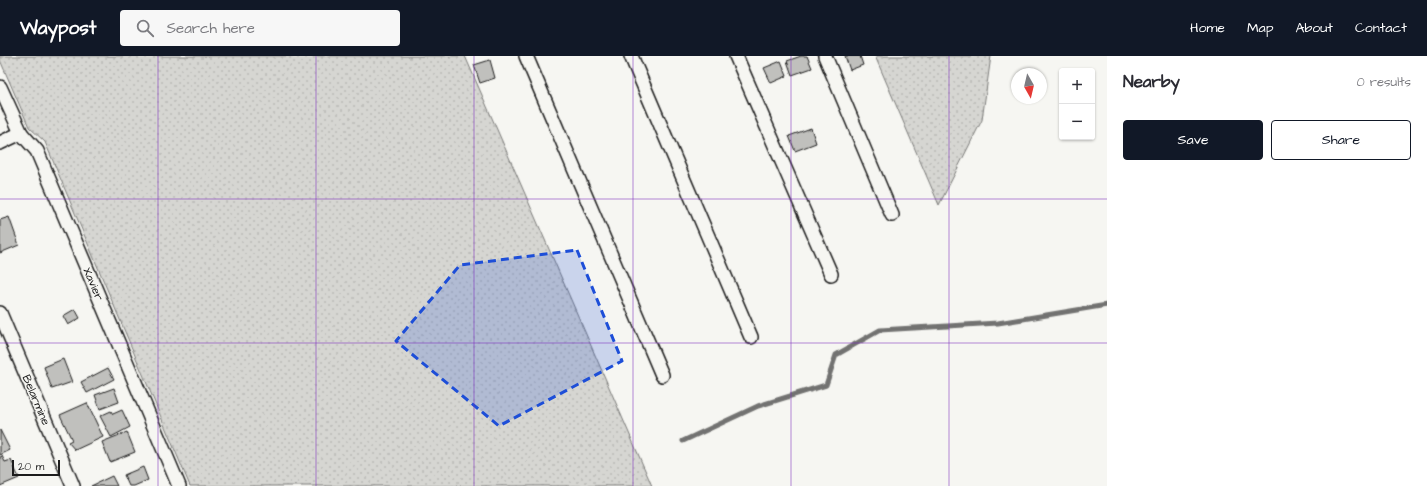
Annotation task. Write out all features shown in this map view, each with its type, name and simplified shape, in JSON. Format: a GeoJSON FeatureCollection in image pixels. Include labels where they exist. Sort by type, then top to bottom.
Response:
{"type":"FeatureCollection","features":[{"type":"Feature","properties":{"kind":"street"},"geometry":{"type":"LineString","coordinates":[[526,56],[662,375]]}},
{"type":"Feature","properties":{"kind":"street"},"geometry":{"type":"LineString","coordinates":[[631,56],[751,337]]}},
{"type":"Feature","properties":{"kind":"street"},"geometry":{"type":"LineString","coordinates":[[736,56],[831,274]]}},
{"type":"Feature","properties":{"kind":"street"},"geometry":{"type":"LineString","coordinates":[[825,56],[892,215]]}},
{"type":"Feature","properties":{"kind":"street","name":"Xavier"},"geometry":{"type":"LineString","coordinates":[[0,87],[21,133],[37,150],[178,486]]}},
{"type":"Feature","properties":{"kind":"street"},"geometry":{"type":"LineString","coordinates":[[0,143],[21,133]]}},
{"type":"Feature","properties":{"kind":"street","name":"Belarmine"},"geometry":{"type":"LineString","coordinates":[[0,313],[73,486]]}},
{"type":"Feature","properties":{"kind":"highlighted area"},"geometry":{"type":"Polygon","coordinates":[[[577,250],[622,361],[499,426],[396,341],[460,265],[577,250]]]}},
{"type":"Feature","properties":{"kind":"shaded area"},"geometry":{"type":"Polygon","coordinates":[[[0,56],[465,56],[652,486],[190,486],[45,142],[29,127],[0,60],[0,56]]]}},
{"type":"Feature","properties":{"kind":"shaded area"},"geometry":{"type":"Polygon","coordinates":[[[875,56],[991,56],[982,120],[939,205],[875,56]]]}},
{"type":"Feature","properties":{"kind":"building"},"geometry":{"type":"Polygon","coordinates":[[[801,56],[807,56],[812,68],[792,75],[787,61],[801,56]]]}},
{"type":"Feature","properties":{"kind":"building"},"geometry":{"type":"Polygon","coordinates":[[[845,56],[860,56],[863,65],[850,70],[845,56]]]}},
{"type":"Feature","properties":{"kind":"building"},"geometry":{"type":"Polygon","coordinates":[[[490,60],[495,78],[480,83],[474,65],[490,60]]]}},
{"type":"Feature","properties":{"kind":"building"},"geometry":{"type":"Polygon","coordinates":[[[781,61],[787,76],[771,83],[764,68],[781,61]]]}},
{"type":"Feature","properties":{"kind":"building"},"geometry":{"type":"Polygon","coordinates":[[[811,128],[816,143],[795,151],[789,136],[811,128]]]}},
{"type":"Feature","properties":{"kind":"building"},"geometry":{"type":"Polygon","coordinates":[[[9,217],[19,245],[0,253],[0,220],[9,217]]]}},
{"type":"Feature","properties":{"kind":"building"},"geometry":{"type":"Polygon","coordinates":[[[75,309],[80,318],[68,325],[63,316],[75,309]]]}},
{"type":"Feature","properties":{"kind":"building"},"geometry":{"type":"Polygon","coordinates":[[[63,359],[72,382],[52,389],[44,367],[63,359]]]}},
{"type":"Feature","properties":{"kind":"building"},"geometry":{"type":"Polygon","coordinates":[[[108,368],[114,379],[87,393],[81,382],[108,368]]]}},
{"type":"Feature","properties":{"kind":"building"},"geometry":{"type":"Polygon","coordinates":[[[114,388],[119,402],[100,409],[95,395],[114,388]]]}},
{"type":"Feature","properties":{"kind":"building"},"geometry":{"type":"Polygon","coordinates":[[[87,403],[103,437],[75,450],[68,442],[72,440],[60,415],[87,403]]]}},
{"type":"Feature","properties":{"kind":"building"},"geometry":{"type":"Polygon","coordinates":[[[122,410],[130,427],[111,437],[100,416],[111,411],[113,414],[122,410]]]}},
{"type":"Feature","properties":{"kind":"building"},"geometry":{"type":"Polygon","coordinates":[[[0,430],[10,450],[0,455],[0,430]]]}},
{"type":"Feature","properties":{"kind":"building"},"geometry":{"type":"Polygon","coordinates":[[[127,432],[135,452],[110,462],[102,442],[127,432]]]}},
{"type":"Feature","properties":{"kind":"building"},"geometry":{"type":"Polygon","coordinates":[[[2,456],[5,462],[11,460],[19,478],[0,486],[0,457],[2,456]]]}},
{"type":"Feature","properties":{"kind":"building"},"geometry":{"type":"Polygon","coordinates":[[[143,467],[148,480],[134,486],[129,486],[124,475],[143,467]]]}},
{"type":"Feature","properties":{"kind":"building"},"geometry":{"type":"Polygon","coordinates":[[[112,476],[117,486],[91,486],[112,476]]]}},
{"type":"Feature","properties":{"kind":"waterway"},"geometry":{"type":"LineString","coordinates":[[683,441],[758,406],[826,385],[836,355],[880,330],[998,323],[1107,305]]}}]}
